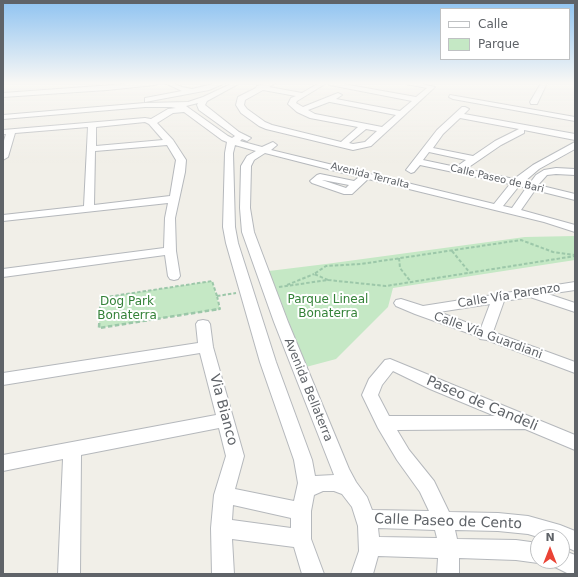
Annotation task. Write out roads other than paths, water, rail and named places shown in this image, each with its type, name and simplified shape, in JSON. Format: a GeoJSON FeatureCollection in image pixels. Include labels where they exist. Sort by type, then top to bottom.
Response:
{"type":"FeatureCollection","features":[{"type":"Feature","properties":{"kind":"street"},"geometry":{"type":"LineString","coordinates":[[3,117],[50,110]]}},
{"type":"Feature","properties":{"kind":"street"},"geometry":{"type":"LineString","coordinates":[[3,112],[50,110],[167,113],[174,110],[186,110]]}},
{"type":"Feature","properties":{"kind":"street"},"geometry":{"type":"LineString","coordinates":[[3,157],[7,132],[92,125],[158,110]]}},
{"type":"Feature","properties":{"kind":"street","name":"Avenida Terralta"},"geometry":{"type":"LineString","coordinates":[[186,110],[225,138],[237,139],[366,175],[499,204]]}},
{"type":"Feature","properties":{"kind":"street","name":"Avenida Terralta"},"geometry":{"type":"LineString","coordinates":[[205,110],[236,134],[237,139]]}},
{"type":"Feature","properties":{"kind":"street"},"geometry":{"type":"LineString","coordinates":[[242,110],[262,124],[270,127],[353,147],[368,144],[407,110]]}},
{"type":"Feature","properties":{"kind":"street"},"geometry":{"type":"LineString","coordinates":[[300,110],[313,116],[384,130]]}},
{"type":"Feature","properties":{"kind":"street"},"geometry":{"type":"LineString","coordinates":[[398,110],[402,114]]}},
{"type":"Feature","properties":{"kind":"street"},"geometry":{"type":"LineString","coordinates":[[411,170],[419,162],[426,149],[440,132],[464,110]]}},
{"type":"Feature","properties":{"kind":"street"},"geometry":{"type":"LineString","coordinates":[[520,110],[575,120]]}},
{"type":"Feature","properties":{"kind":"street"},"geometry":{"type":"LineString","coordinates":[[152,112],[181,160],[180,172],[170,218],[170,251],[174,276]]}},
{"type":"Feature","properties":{"kind":"street"},"geometry":{"type":"LineString","coordinates":[[459,115],[468,122],[575,141]]}},
{"type":"Feature","properties":{"kind":"street"},"geometry":{"type":"LineString","coordinates":[[440,132],[468,122],[575,137]]}},
{"type":"Feature","properties":{"kind":"street"},"geometry":{"type":"LineString","coordinates":[[89,208],[92,125]]}},
{"type":"Feature","properties":{"kind":"street"},"geometry":{"type":"LineString","coordinates":[[342,144],[365,126]]}},
{"type":"Feature","properties":{"kind":"street"},"geometry":{"type":"LineString","coordinates":[[458,170],[498,143],[521,131]]}},
{"type":"Feature","properties":{"kind":"street"},"geometry":{"type":"LineString","coordinates":[[237,139],[230,153],[229,227],[232,242],[268,362],[303,460],[307,489],[301,511],[301,539],[315,572]]}},
{"type":"Feature","properties":{"kind":"street"},"geometry":{"type":"LineString","coordinates":[[91,149],[170,142]]}},
{"type":"Feature","properties":{"kind":"street"},"geometry":{"type":"LineString","coordinates":[[499,204],[516,183],[540,164],[575,145]]}},
{"type":"Feature","properties":{"kind":"street","name":"Avenida Terralta"},"geometry":{"type":"LineString","coordinates":[[268,148],[516,208],[575,220]]}},
{"type":"Feature","properties":{"kind":"street","name":"Avenida Bellaterra"},"geometry":{"type":"LineString","coordinates":[[268,148],[250,158],[246,166],[245,208],[248,232],[300,372],[349,488],[360,503],[366,519],[368,526],[369,546],[367,559],[361,572]]}},
{"type":"Feature","properties":{"kind":"street"},"geometry":{"type":"LineString","coordinates":[[426,149],[474,159]]}},
{"type":"Feature","properties":{"kind":"street","name":"Calle Paseo de Bari"},"geometry":{"type":"LineString","coordinates":[[419,162],[575,197]]}},
{"type":"Feature","properties":{"kind":"street"},"geometry":{"type":"LineString","coordinates":[[540,164],[553,171]]}},
{"type":"Feature","properties":{"kind":"street"},"geometry":{"type":"LineString","coordinates":[[516,208],[539,177],[544,173],[553,171],[575,172]]}},
{"type":"Feature","properties":{"kind":"street"},"geometry":{"type":"LineString","coordinates":[[357,184],[366,175]]}},
{"type":"Feature","properties":{"kind":"street"},"geometry":{"type":"LineString","coordinates":[[3,218],[174,199]]}},
{"type":"Feature","properties":{"kind":"street","name":"Avenida Terralta"},"geometry":{"type":"LineString","coordinates":[[516,208],[575,229]]}},
{"type":"Feature","properties":{"kind":"street"},"geometry":{"type":"LineString","coordinates":[[3,273],[170,251]]}},
{"type":"Feature","properties":{"kind":"street","name":"Calle Vía Parenzo"},"geometry":{"type":"LineString","coordinates":[[420,311],[529,292],[575,286]]}},
{"type":"Feature","properties":{"kind":"street"},"geometry":{"type":"LineString","coordinates":[[529,292],[575,308]]}},
{"type":"Feature","properties":{"kind":"street"},"geometry":{"type":"LineString","coordinates":[[485,336],[499,297]]}},
{"type":"Feature","properties":{"kind":"street","name":"Calle Vía Guardiani"},"geometry":{"type":"LineString","coordinates":[[401,303],[485,336],[575,368]]}},
{"type":"Feature","properties":{"kind":"street","name":"Via Bianco"},"geometry":{"type":"LineString","coordinates":[[203,324],[206,347],[235,456],[224,495],[221,528],[223,574]]}},
{"type":"Feature","properties":{"kind":"street"},"geometry":{"type":"LineString","coordinates":[[3,379],[206,347]]}},
{"type":"Feature","properties":{"kind":"street","name":"Paseo de Candeli"},"geometry":{"type":"LineString","coordinates":[[384,423],[370,395],[375,383],[390,364],[436,385],[575,443]]}},
{"type":"Feature","properties":{"kind":"street"},"geometry":{"type":"LineString","coordinates":[[3,463],[226,420]]}},
{"type":"Feature","properties":{"kind":"street"},"geometry":{"type":"LineString","coordinates":[[384,423],[529,424]]}},
{"type":"Feature","properties":{"kind":"street"},"geometry":{"type":"LineString","coordinates":[[384,423],[403,455],[427,487],[443,521],[449,548],[448,574]]}},
{"type":"Feature","properties":{"kind":"street"},"geometry":{"type":"LineString","coordinates":[[69,574],[72,450]]}},
{"type":"Feature","properties":{"kind":"street"},"geometry":{"type":"LineString","coordinates":[[307,489],[313,485],[323,483],[334,483],[349,488]]}},
{"type":"Feature","properties":{"kind":"street"},"geometry":{"type":"LineString","coordinates":[[224,495],[301,511]]}},
{"type":"Feature","properties":{"kind":"street","name":"Calle Paseo de Cento"},"geometry":{"type":"LineString","coordinates":[[366,519],[498,522],[528,525],[560,534],[575,541]]}},
{"type":"Feature","properties":{"kind":"street"},"geometry":{"type":"LineString","coordinates":[[221,528],[301,539]]}},
{"type":"Feature","properties":{"kind":"street","name":"Calle Paseo de Cento"},"geometry":{"type":"LineString","coordinates":[[369,546],[516,550],[530,552]]}},
{"type":"Feature","properties":{"kind":"park label","name":"Parque Lineal Bonaterra"},"geometry":{"type":"Point","coordinates":[328,307]}},
{"type":"Feature","properties":{"kind":"park label","name":"Dog Park Bonaterra"},"geometry":{"type":"Point","coordinates":[127,309]}}]}
